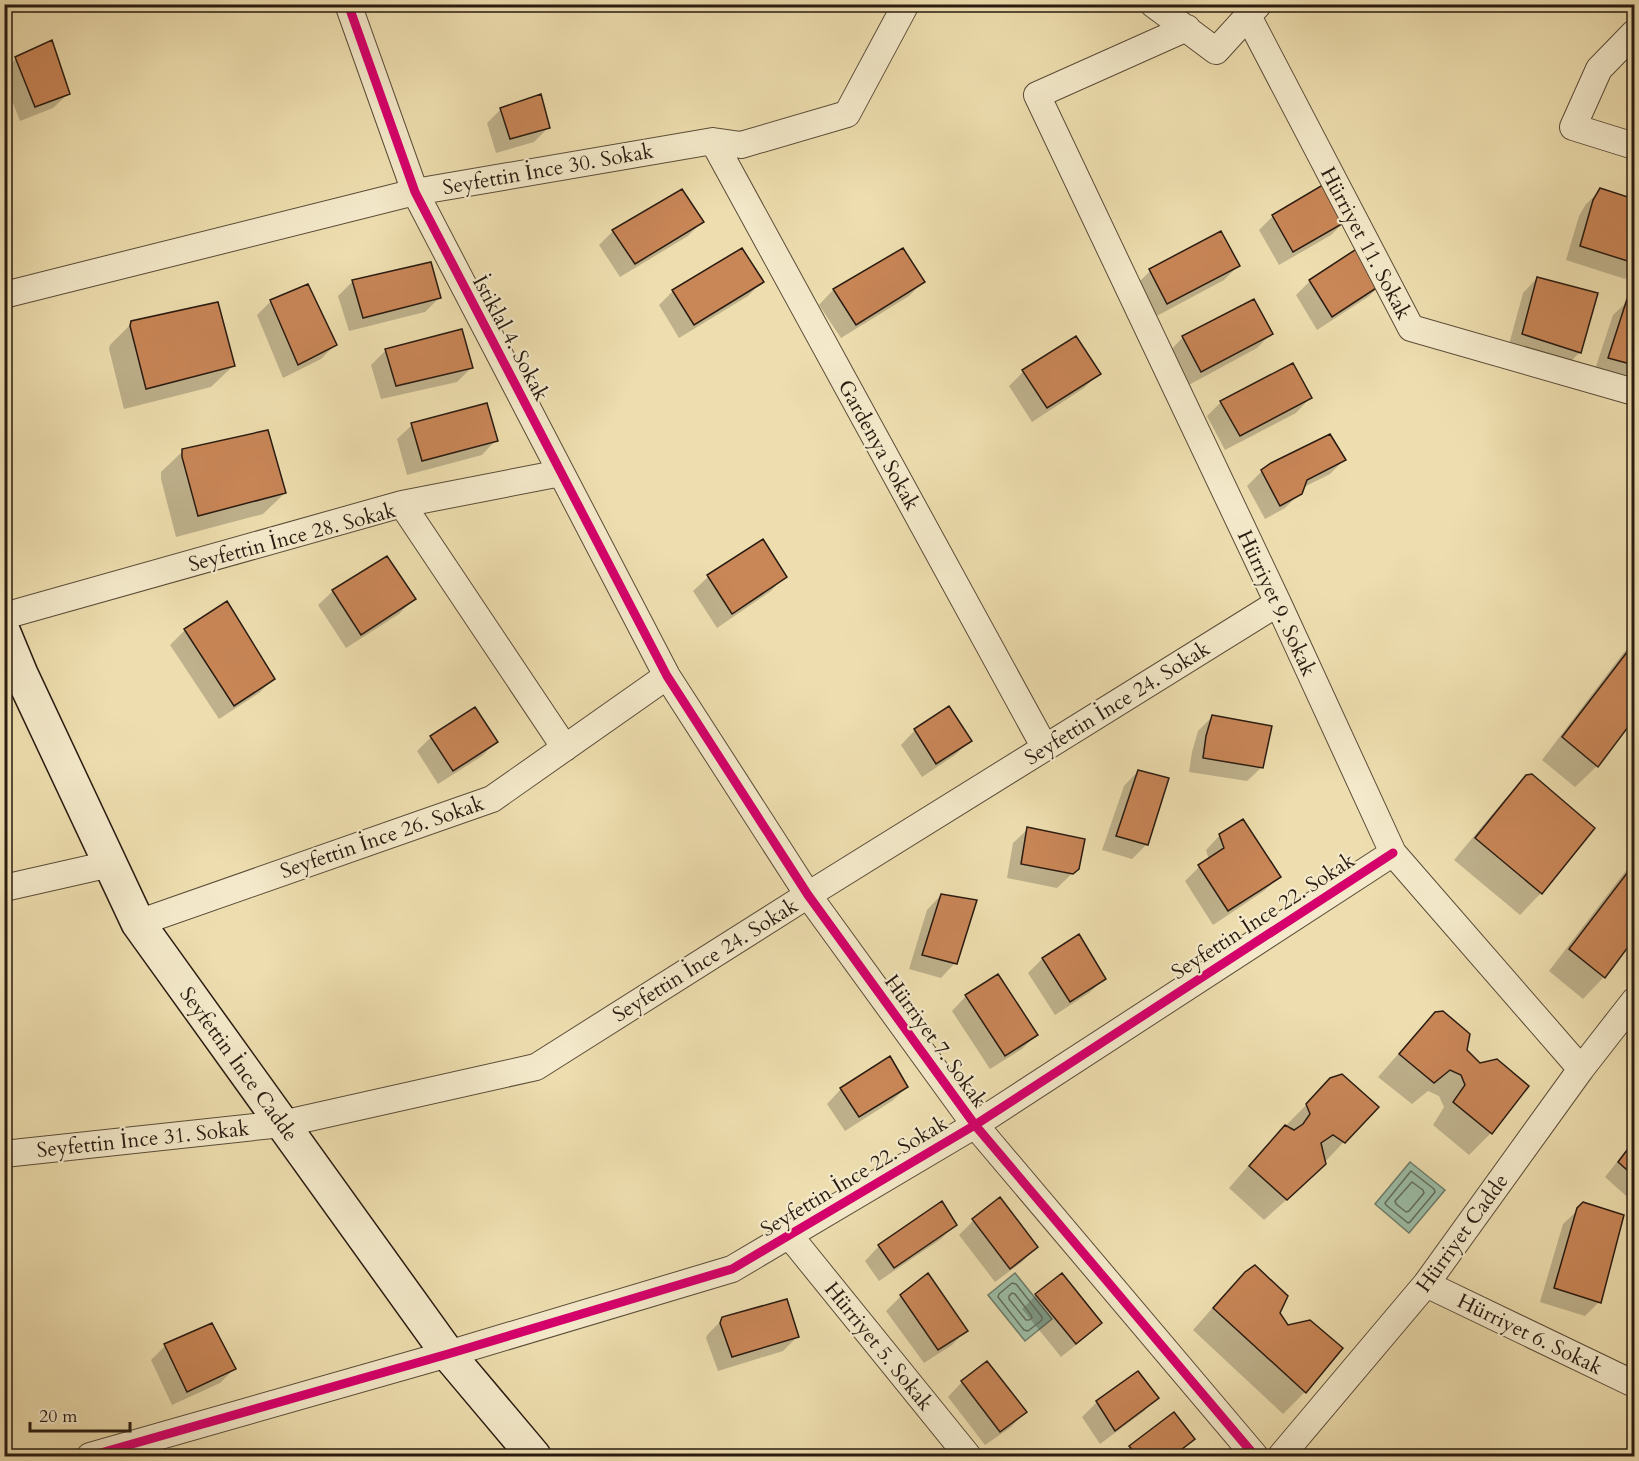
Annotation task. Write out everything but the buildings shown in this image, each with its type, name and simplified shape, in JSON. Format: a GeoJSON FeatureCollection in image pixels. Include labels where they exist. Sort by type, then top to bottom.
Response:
{"type":"FeatureCollection","features":[{"type":"Feature","properties":{"kind":"main road","name":"Seyfettin İnce Cadde"},"geometry":{"type":"LineString","coordinates":[[4,633],[138,923],[448,1354],[534,1456]]}},
{"type":"Feature","properties":{"kind":"street","name":"İstiklal 4. Sokak"},"geometry":{"type":"LineString","coordinates":[[348,4],[415,192],[668,676]]}},
{"type":"Feature","properties":{"kind":"street","name":"Seyfettin İnce 30. Sokak"},"geometry":{"type":"LineString","coordinates":[[4,295],[415,192],[714,141],[741,144],[846,114],[906,4]]}},
{"type":"Feature","properties":{"kind":"street"},"geometry":{"type":"LineString","coordinates":[[1153,4],[1216,51],[1253,10]]}},
{"type":"Feature","properties":{"kind":"street","name":"Hürriyet 11. Sokak"},"geometry":{"type":"LineString","coordinates":[[1253,10],[1411,328],[1635,392]]}},
{"type":"Feature","properties":{"kind":"street","name":"Hürriyet 9. Sokak"},"geometry":{"type":"LineString","coordinates":[[1187,28],[1036,95],[1278,603],[1393,853],[1581,1069]]}},
{"type":"Feature","properties":{"kind":"street"},"geometry":{"type":"LineString","coordinates":[[1635,33],[1599,69],[1573,127],[1635,146]]}},
{"type":"Feature","properties":{"kind":"street","name":"Gardenya Sokak"},"geometry":{"type":"LineString","coordinates":[[714,141],[1045,748]]}},
{"type":"Feature","properties":{"kind":"street"},"geometry":{"type":"LineString","coordinates":[[402,504],[561,473]]}},
{"type":"Feature","properties":{"kind":"street","name":"Seyfettin İnce 28. Sokak"},"geometry":{"type":"LineString","coordinates":[[4,616],[402,504],[565,748]]}},
{"type":"Feature","properties":{"kind":"street","name":"Seyfettin İnce 24. Sokak"},"geometry":{"type":"LineString","coordinates":[[282,1124],[536,1067],[1278,603]]}},
{"type":"Feature","properties":{"kind":"street","name":"Seyfettin İnce 26. Sokak"},"geometry":{"type":"LineString","coordinates":[[138,923],[492,799],[668,676]]}},
{"type":"Feature","properties":{"kind":"street","name":"Hürriyet 7. Sokak"},"geometry":{"type":"LineString","coordinates":[[668,676],[808,895],[975,1125],[1255,1456]]}},
{"type":"Feature","properties":{"kind":"street","name":"Seyfettin İnce 22. Sokak"},"geometry":{"type":"LineString","coordinates":[[90,1456],[448,1354],[732,1269],[975,1125],[1393,853]]}},
{"type":"Feature","properties":{"kind":"street"},"geometry":{"type":"LineString","coordinates":[[4,888],[110,864]]}},
{"type":"Feature","properties":{"kind":"street","name":"Hürriyet Cadde"},"geometry":{"type":"LineString","coordinates":[[1281,1456],[1426,1284],[1581,1069],[1635,1001]]}},
{"type":"Feature","properties":{"kind":"street","name":"Seyfettin İnce 31. Sokak"},"geometry":{"type":"LineString","coordinates":[[4,1154],[282,1124]]}},
{"type":"Feature","properties":{"kind":"street","name":"Hürriyet 5. Sokak"},"geometry":{"type":"LineString","coordinates":[[789,1235],[968,1456]]}},
{"type":"Feature","properties":{"kind":"street","name":"Hürriyet 6. Sokak"},"geometry":{"type":"LineString","coordinates":[[1426,1284],[1635,1384]]}},
{"type":"Feature","properties":{"kind":"water"},"geometry":{"type":"Polygon","coordinates":[[[1410,1162],[1445,1190],[1409,1233],[1375,1204],[1410,1162]]]}},
{"type":"Feature","properties":{"kind":"water"},"geometry":{"type":"Polygon","coordinates":[[[1015,1273],[1052,1319],[1025,1341],[988,1295],[1015,1273]]]}},
{"type":"Feature","properties":{"kind":"cycle path"},"geometry":{"type":"LineString","coordinates":[[348,4],[415,192],[667,676],[808,895],[975,1125],[1255,1456]]}},
{"type":"Feature","properties":{"kind":"cycle path"},"geometry":{"type":"LineString","coordinates":[[90,1456],[448,1354],[732,1269],[975,1125],[1393,853]]}}]}
